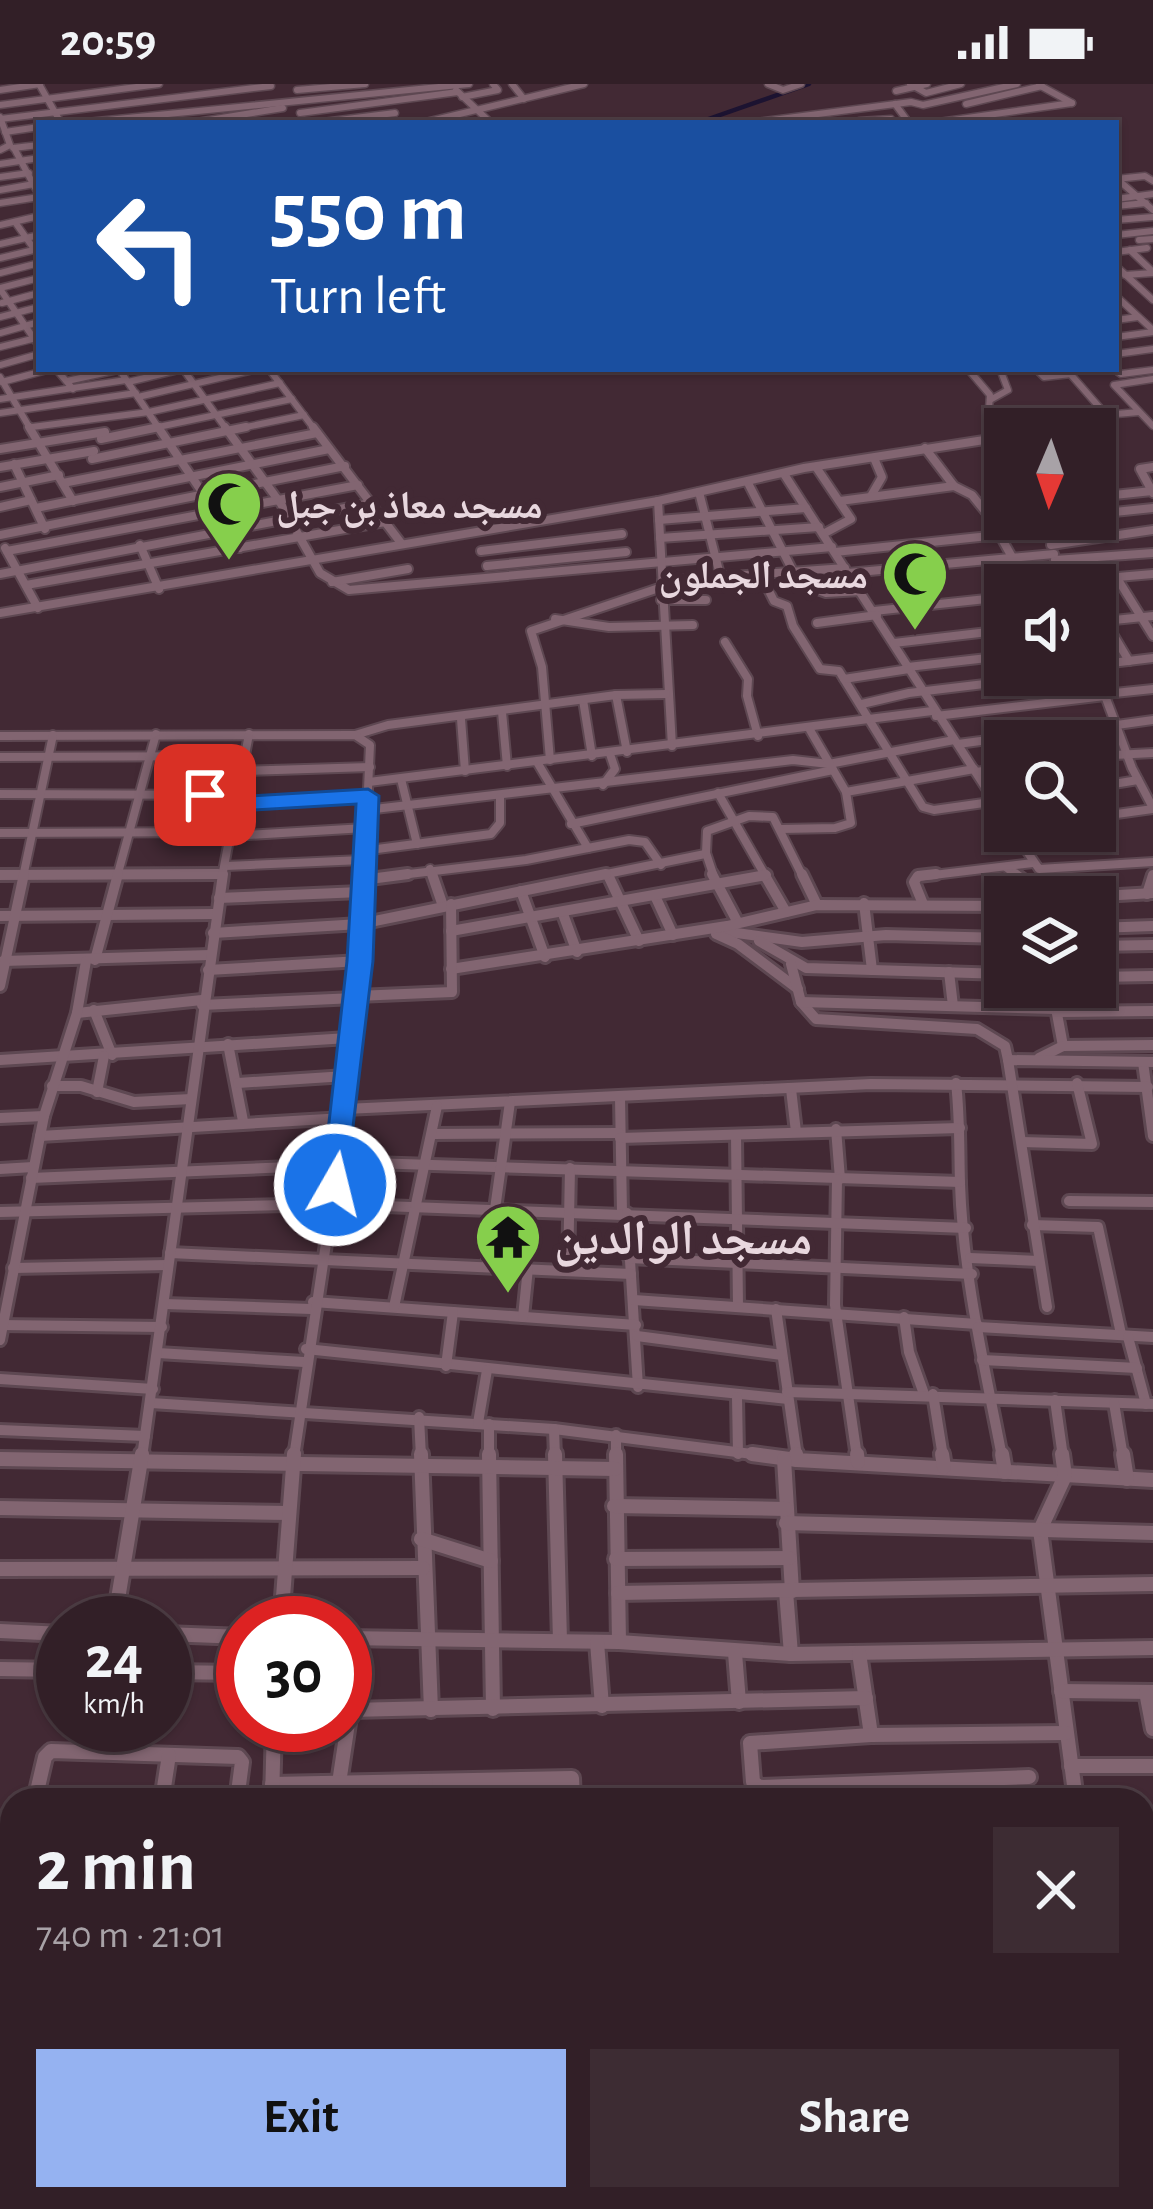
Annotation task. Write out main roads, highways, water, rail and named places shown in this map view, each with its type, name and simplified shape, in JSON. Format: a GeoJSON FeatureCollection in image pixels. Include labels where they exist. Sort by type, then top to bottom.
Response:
{"type":"FeatureCollection","features":[{"type":"Feature","properties":{"kind":"waterway"},"geometry":{"type":"LineString","coordinates":[[706,120],[809,84]]}},
{"type":"Feature","properties":{"kind":"place","name":"مسجد معاذ بن جبل"},"geometry":{"type":"Point","coordinates":[229,563]}},
{"type":"Feature","properties":{"kind":"place","name":"مسجد الجملون"},"geometry":{"type":"Point","coordinates":[915,633]}},
{"type":"Feature","properties":{"kind":"place","name":"مسجد الوالدين"},"geometry":{"type":"Point","coordinates":[508,1296]}}]}
